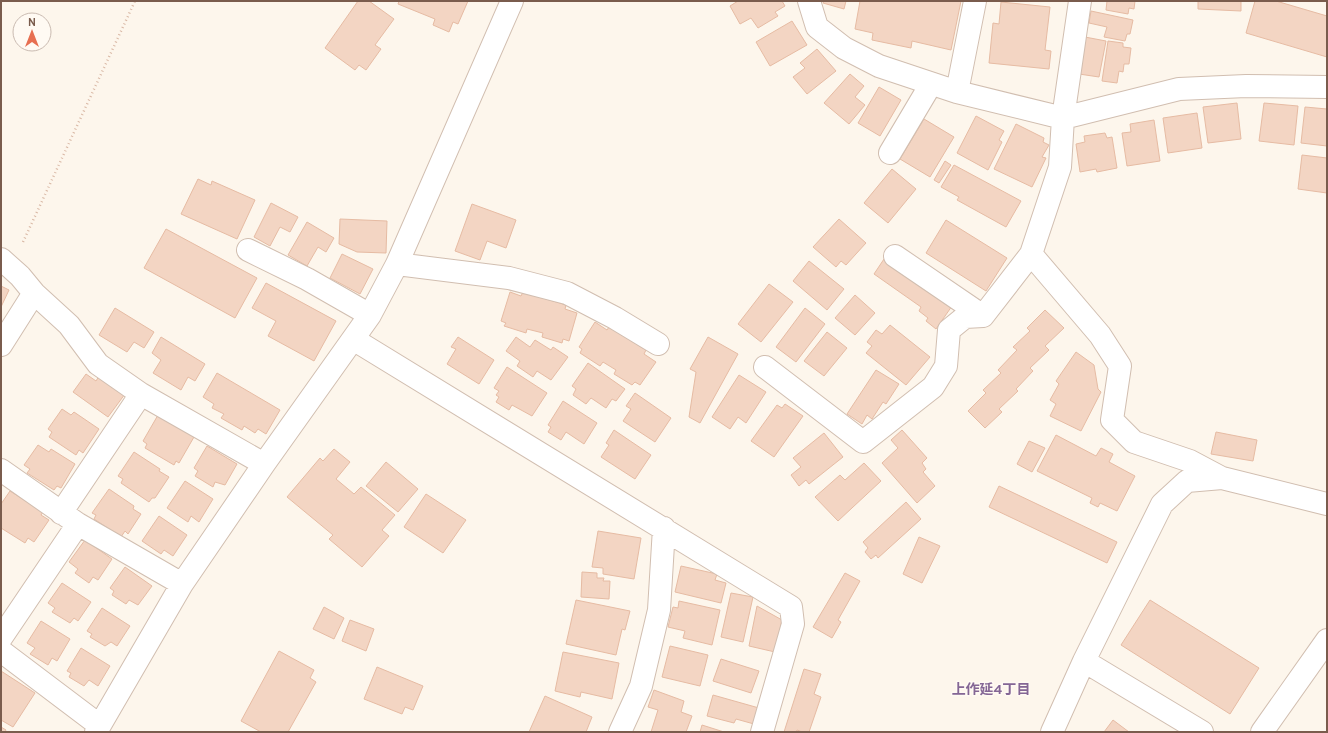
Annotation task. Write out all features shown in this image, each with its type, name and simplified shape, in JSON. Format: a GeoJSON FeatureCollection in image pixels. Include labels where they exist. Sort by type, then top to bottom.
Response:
{"type":"FeatureCollection","features":[{"type":"Feature","properties":{"kind":"street"},"geometry":{"type":"LineString","coordinates":[[1,651],[98,728],[182,584],[264,464],[370,315],[397,264],[512,1]]}},
{"type":"Feature","properties":{"kind":"street"},"geometry":{"type":"LineString","coordinates":[[809,1],[817,27],[844,48],[879,66],[957,92],[1063,118],[1179,89],[1246,86],[1327,87]]}},
{"type":"Feature","properties":{"kind":"street"},"geometry":{"type":"LineString","coordinates":[[957,92],[975,1]]}},
{"type":"Feature","properties":{"kind":"street"},"geometry":{"type":"LineString","coordinates":[[765,367],[863,442],[933,387],[946,366],[949,330],[965,317],[983,316],[1031,254],[1060,167],[1063,118],[1080,1]]}},
{"type":"Feature","properties":{"kind":"street"},"geometry":{"type":"LineString","coordinates":[[890,153],[931,84]]}},
{"type":"Feature","properties":{"kind":"street"},"geometry":{"type":"LineString","coordinates":[[248,250],[307,279],[370,315]]}},
{"type":"Feature","properties":{"kind":"street"},"geometry":{"type":"LineString","coordinates":[[1031,254],[1100,335],[1120,366],[1112,420],[1134,442],[1190,461],[1222,478],[1327,504]]}},
{"type":"Feature","properties":{"kind":"street"},"geometry":{"type":"LineString","coordinates":[[895,256],[983,316]]}},
{"type":"Feature","properties":{"kind":"street"},"geometry":{"type":"LineString","coordinates":[[1,259],[20,276],[34,293],[69,325],[98,364],[141,394],[264,464]]}},
{"type":"Feature","properties":{"kind":"street"},"geometry":{"type":"LineString","coordinates":[[397,264],[509,278],[567,293],[615,318],[658,344]]}},
{"type":"Feature","properties":{"kind":"street"},"geometry":{"type":"LineString","coordinates":[[1,345],[34,293]]}},
{"type":"Feature","properties":{"kind":"street"},"geometry":{"type":"LineString","coordinates":[[353,339],[791,607],[794,624],[762,732]]}},
{"type":"Feature","properties":{"kind":"street"},"geometry":{"type":"LineString","coordinates":[[1,638],[141,394]]}},
{"type":"Feature","properties":{"kind":"street"},"geometry":{"type":"LineString","coordinates":[[1,470],[69,518],[182,584]]}},
{"type":"Feature","properties":{"kind":"street"},"geometry":{"type":"LineString","coordinates":[[1052,732],[1084,661],[1162,504],[1187,481],[1222,478]]}},
{"type":"Feature","properties":{"kind":"street"},"geometry":{"type":"LineString","coordinates":[[620,732],[641,686],[659,610],[664,528]]}},
{"type":"Feature","properties":{"kind":"street"},"geometry":{"type":"LineString","coordinates":[[1262,732],[1327,640]]}},
{"type":"Feature","properties":{"kind":"street"},"geometry":{"type":"LineString","coordinates":[[1084,661],[1202,732]]}},
{"type":"Feature","properties":{"kind":"path"},"geometry":{"type":"LineString","coordinates":[[20,276],[20,249],[135,1]]}},
{"type":"Feature","properties":{"kind":"building"},"geometry":{"type":"Polygon","coordinates":[[[358,1],[369,1],[394,19],[375,45],[381,49],[366,70],[359,65],[355,70],[325,48],[358,1]]]}},
{"type":"Feature","properties":{"kind":"building"},"geometry":{"type":"Polygon","coordinates":[[[399,1],[468,1],[458,24],[453,22],[449,32],[433,25],[435,19],[398,4],[399,1]]]}},
{"type":"Feature","properties":{"kind":"building"},"geometry":{"type":"Polygon","coordinates":[[[738,1],[782,1],[785,6],[775,12],[778,16],[758,28],[751,18],[740,24],[730,6],[738,1]]]}},
{"type":"Feature","properties":{"kind":"building"},"geometry":{"type":"Polygon","coordinates":[[[824,1],[846,1],[844,9],[823,3],[824,1]]]}},
{"type":"Feature","properties":{"kind":"building"},"geometry":{"type":"Polygon","coordinates":[[[860,1],[961,1],[951,50],[912,41],[911,48],[872,40],[873,33],[855,29],[860,1]]]}},
{"type":"Feature","properties":{"kind":"building"},"geometry":{"type":"Polygon","coordinates":[[[1107,1],[1135,1],[1134,9],[1129,8],[1128,14],[1106,10],[1107,1]]]}},
{"type":"Feature","properties":{"kind":"building"},"geometry":{"type":"Polygon","coordinates":[[[1198,1],[1241,1],[1241,11],[1198,9],[1198,1]]]}},
{"type":"Feature","properties":{"kind":"building"},"geometry":{"type":"Polygon","coordinates":[[[1255,1],[1276,1],[1327,16],[1327,57],[1246,33],[1255,1]]]}},
{"type":"Feature","properties":{"kind":"building"},"geometry":{"type":"Polygon","coordinates":[[[1001,2],[1050,7],[1045,50],[1051,51],[1049,69],[989,63],[993,23],[999,24],[1001,2]]]}},
{"type":"Feature","properties":{"kind":"building"},"geometry":{"type":"Polygon","coordinates":[[[1091,11],[1133,20],[1130,34],[1127,34],[1125,41],[1104,37],[1107,27],[1089,23],[1091,11]]]}},
{"type":"Feature","properties":{"kind":"building"},"geometry":{"type":"Polygon","coordinates":[[[792,21],[807,45],[770,66],[756,42],[792,21]]]}},
{"type":"Feature","properties":{"kind":"building"},"geometry":{"type":"Polygon","coordinates":[[[1085,37],[1106,41],[1099,77],[1079,74],[1085,37]]]}},
{"type":"Feature","properties":{"kind":"building"},"geometry":{"type":"Polygon","coordinates":[[[1108,41],[1123,43],[1123,47],[1131,48],[1129,64],[1124,64],[1123,72],[1119,71],[1117,83],[1102,81],[1108,41]]]}},
{"type":"Feature","properties":{"kind":"building"},"geometry":{"type":"Polygon","coordinates":[[[817,49],[836,71],[807,94],[793,77],[805,68],[800,63],[817,49]]]}},
{"type":"Feature","properties":{"kind":"building"},"geometry":{"type":"Polygon","coordinates":[[[850,74],[864,86],[855,97],[865,105],[849,124],[824,103],[850,74]]]}},
{"type":"Feature","properties":{"kind":"building"},"geometry":{"type":"Polygon","coordinates":[[[879,87],[901,100],[880,136],[858,123],[879,87]]]}},
{"type":"Feature","properties":{"kind":"building"},"geometry":{"type":"Polygon","coordinates":[[[1237,103],[1241,139],[1208,143],[1203,107],[1237,103]]]}},
{"type":"Feature","properties":{"kind":"building"},"geometry":{"type":"Polygon","coordinates":[[[1264,103],[1298,106],[1294,145],[1259,141],[1264,103]]]}},
{"type":"Feature","properties":{"kind":"building"},"geometry":{"type":"Polygon","coordinates":[[[1305,107],[1327,109],[1327,146],[1301,143],[1305,107]]]}},
{"type":"Feature","properties":{"kind":"building"},"geometry":{"type":"Polygon","coordinates":[[[1197,113],[1202,148],[1168,153],[1163,118],[1197,113]]]}},
{"type":"Feature","properties":{"kind":"building"},"geometry":{"type":"Polygon","coordinates":[[[976,116],[1004,131],[999,140],[1002,142],[988,170],[957,153],[976,116]]]}},
{"type":"Feature","properties":{"kind":"building"},"geometry":{"type":"Polygon","coordinates":[[[924,119],[954,137],[930,177],[900,159],[924,119]]]}},
{"type":"Feature","properties":{"kind":"building"},"geometry":{"type":"Polygon","coordinates":[[[1154,120],[1160,161],[1127,166],[1122,133],[1131,132],[1130,124],[1154,120]]]}},
{"type":"Feature","properties":{"kind":"building"},"geometry":{"type":"Polygon","coordinates":[[[1016,124],[1044,138],[1043,142],[1049,145],[1042,157],[1046,158],[1032,187],[994,169],[1016,124]]]}},
{"type":"Feature","properties":{"kind":"building"},"geometry":{"type":"Polygon","coordinates":[[[1105,133],[1107,138],[1112,137],[1117,168],[1097,172],[1096,169],[1080,172],[1076,144],[1085,142],[1084,136],[1105,133]]]}},
{"type":"Feature","properties":{"kind":"building"},"geometry":{"type":"Polygon","coordinates":[[[1302,155],[1327,158],[1327,193],[1298,189],[1302,155]]]}},
{"type":"Feature","properties":{"kind":"building"},"geometry":{"type":"Polygon","coordinates":[[[945,161],[951,165],[939,183],[934,180],[945,161]]]}},
{"type":"Feature","properties":{"kind":"building"},"geometry":{"type":"Polygon","coordinates":[[[954,165],[1021,201],[1006,227],[957,200],[959,197],[941,187],[954,165]]]}},
{"type":"Feature","properties":{"kind":"building"},"geometry":{"type":"Polygon","coordinates":[[[892,169],[916,189],[888,223],[864,203],[892,169]]]}},
{"type":"Feature","properties":{"kind":"building"},"geometry":{"type":"Polygon","coordinates":[[[198,179],[211,185],[212,181],[255,200],[237,239],[181,214],[198,179]]]}},
{"type":"Feature","properties":{"kind":"building"},"geometry":{"type":"Polygon","coordinates":[[[271,203],[298,217],[290,232],[280,227],[270,246],[254,237],[271,203]]]}},
{"type":"Feature","properties":{"kind":"building"},"geometry":{"type":"Polygon","coordinates":[[[472,204],[516,220],[506,248],[487,241],[480,260],[455,251],[472,204]]]}},
{"type":"Feature","properties":{"kind":"building"},"geometry":{"type":"Polygon","coordinates":[[[340,219],[387,221],[386,253],[357,252],[339,244],[340,219]]]}},
{"type":"Feature","properties":{"kind":"building"},"geometry":{"type":"Polygon","coordinates":[[[839,219],[866,243],[846,265],[841,261],[836,267],[813,247],[839,219]]]}},
{"type":"Feature","properties":{"kind":"building"},"geometry":{"type":"Polygon","coordinates":[[[946,220],[1007,258],[986,291],[926,253],[946,220]]]}},
{"type":"Feature","properties":{"kind":"building"},"geometry":{"type":"Polygon","coordinates":[[[307,222],[334,238],[326,252],[318,247],[307,266],[288,255],[307,222]]]}},
{"type":"Feature","properties":{"kind":"building"},"geometry":{"type":"Polygon","coordinates":[[[166,229],[257,278],[235,318],[144,268],[166,229]]]}},
{"type":"Feature","properties":{"kind":"building"},"geometry":{"type":"Polygon","coordinates":[[[342,254],[373,269],[360,294],[330,278],[342,254]]]}},
{"type":"Feature","properties":{"kind":"building"},"geometry":{"type":"Polygon","coordinates":[[[884,259],[952,306],[936,329],[926,321],[928,318],[919,311],[921,307],[874,274],[884,259]]]}},
{"type":"Feature","properties":{"kind":"building"},"geometry":{"type":"Polygon","coordinates":[[[809,261],[844,289],[827,310],[793,281],[809,261]]]}},
{"type":"Feature","properties":{"kind":"building"},"geometry":{"type":"Polygon","coordinates":[[[266,283],[336,321],[314,361],[268,336],[276,321],[252,308],[266,283]]]}},
{"type":"Feature","properties":{"kind":"building"},"geometry":{"type":"Polygon","coordinates":[[[769,284],[793,302],[761,342],[738,324],[769,284]]]}},
{"type":"Feature","properties":{"kind":"building"},"geometry":{"type":"Polygon","coordinates":[[[1,286],[9,290],[1,307],[1,286]]]}},
{"type":"Feature","properties":{"kind":"building"},"geometry":{"type":"Polygon","coordinates":[[[510,292],[521,296],[523,292],[566,305],[565,309],[577,313],[569,341],[563,339],[562,343],[542,337],[543,333],[527,329],[526,333],[504,326],[506,323],[501,321],[510,292]]]}},
{"type":"Feature","properties":{"kind":"building"},"geometry":{"type":"Polygon","coordinates":[[[855,295],[875,313],[855,335],[835,318],[855,295]]]}},
{"type":"Feature","properties":{"kind":"building"},"geometry":{"type":"Polygon","coordinates":[[[115,308],[154,332],[144,348],[134,342],[127,352],[99,335],[115,308]]]}},
{"type":"Feature","properties":{"kind":"building"},"geometry":{"type":"Polygon","coordinates":[[[805,308],[825,324],[796,362],[776,347],[805,308]]]}},
{"type":"Feature","properties":{"kind":"building"},"geometry":{"type":"Polygon","coordinates":[[[1045,310],[1064,328],[1045,346],[1049,350],[1030,368],[1033,371],[1016,389],[1018,391],[999,409],[1002,412],[985,428],[968,411],[986,393],[983,390],[1001,373],[998,370],[1017,350],[1013,347],[1030,331],[1027,328],[1045,310]]]}},
{"type":"Feature","properties":{"kind":"building"},"geometry":{"type":"Polygon","coordinates":[[[595,322],[607,330],[609,327],[646,350],[644,354],[656,362],[640,385],[635,382],[632,385],[614,374],[616,370],[603,362],[600,366],[580,353],[582,349],[579,347],[595,322]]]}},
{"type":"Feature","properties":{"kind":"building"},"geometry":{"type":"Polygon","coordinates":[[[890,325],[930,357],[906,385],[866,353],[872,346],[867,342],[876,330],[882,334],[890,325]]]}},
{"type":"Feature","properties":{"kind":"building"},"geometry":{"type":"Polygon","coordinates":[[[827,332],[847,348],[824,376],[804,361],[827,332]]]}},
{"type":"Feature","properties":{"kind":"building"},"geometry":{"type":"Polygon","coordinates":[[[161,337],[205,364],[195,381],[188,377],[181,390],[153,373],[161,360],[152,353],[161,337]]]}},
{"type":"Feature","properties":{"kind":"building"},"geometry":{"type":"Polygon","coordinates":[[[458,337],[494,360],[479,384],[447,364],[456,349],[451,347],[458,337]]]}},
{"type":"Feature","properties":{"kind":"building"},"geometry":{"type":"Polygon","coordinates":[[[516,337],[530,347],[535,340],[551,350],[553,347],[568,357],[551,380],[537,371],[533,377],[517,366],[520,361],[506,351],[516,337]]]}},
{"type":"Feature","properties":{"kind":"building"},"geometry":{"type":"Polygon","coordinates":[[[708,337],[738,354],[700,423],[689,417],[696,372],[690,369],[708,337]]]}},
{"type":"Feature","properties":{"kind":"building"},"geometry":{"type":"Polygon","coordinates":[[[1076,352],[1094,365],[1098,389],[1101,392],[1081,431],[1050,416],[1056,404],[1050,400],[1059,384],[1056,381],[1076,352]]]}},
{"type":"Feature","properties":{"kind":"building"},"geometry":{"type":"Polygon","coordinates":[[[588,363],[625,389],[616,401],[612,399],[606,408],[591,398],[586,404],[573,395],[576,389],[572,386],[588,363]]]}},
{"type":"Feature","properties":{"kind":"building"},"geometry":{"type":"Polygon","coordinates":[[[507,367],[547,393],[532,416],[512,405],[509,410],[496,402],[499,397],[496,395],[499,391],[494,388],[507,367]]]}},
{"type":"Feature","properties":{"kind":"building"},"geometry":{"type":"Polygon","coordinates":[[[876,370],[899,384],[886,404],[883,402],[872,419],[867,415],[862,424],[847,414],[876,370]]]}},
{"type":"Feature","properties":{"kind":"building"},"geometry":{"type":"Polygon","coordinates":[[[217,373],[280,410],[266,434],[258,429],[255,433],[244,426],[242,430],[221,418],[224,414],[212,408],[214,404],[203,397],[217,373]]]}},
{"type":"Feature","properties":{"kind":"building"},"geometry":{"type":"Polygon","coordinates":[[[86,374],[96,381],[99,376],[125,394],[108,417],[73,392],[86,374]]]}},
{"type":"Feature","properties":{"kind":"building"},"geometry":{"type":"Polygon","coordinates":[[[739,375],[766,392],[746,423],[738,417],[730,429],[712,417],[739,375]]]}},
{"type":"Feature","properties":{"kind":"building"},"geometry":{"type":"Polygon","coordinates":[[[635,393],[671,418],[655,442],[623,421],[631,409],[626,406],[635,393]]]}},
{"type":"Feature","properties":{"kind":"building"},"geometry":{"type":"Polygon","coordinates":[[[563,401],[597,423],[584,444],[566,432],[561,440],[548,432],[551,427],[548,425],[563,401]]]}},
{"type":"Feature","properties":{"kind":"building"},"geometry":{"type":"Polygon","coordinates":[[[785,404],[803,416],[774,457],[751,441],[777,405],[782,408],[785,404]]]}},
{"type":"Feature","properties":{"kind":"building"},"geometry":{"type":"Polygon","coordinates":[[[62,409],[71,415],[74,412],[99,429],[83,453],[79,450],[76,455],[49,437],[52,432],[48,429],[62,409]]]}},
{"type":"Feature","properties":{"kind":"building"},"geometry":{"type":"Polygon","coordinates":[[[158,415],[194,437],[179,463],[176,461],[174,465],[145,448],[147,444],[143,441],[158,415]]]}},
{"type":"Feature","properties":{"kind":"building"},"geometry":{"type":"Polygon","coordinates":[[[614,430],[651,455],[635,479],[601,457],[609,445],[606,443],[614,430]]]}},
{"type":"Feature","properties":{"kind":"building"},"geometry":{"type":"Polygon","coordinates":[[[902,430],[927,458],[922,463],[926,469],[923,472],[935,486],[917,503],[882,463],[898,448],[891,440],[902,430]]]}},
{"type":"Feature","properties":{"kind":"building"},"geometry":{"type":"Polygon","coordinates":[[[1216,432],[1257,440],[1253,461],[1211,454],[1216,432]]]}},
{"type":"Feature","properties":{"kind":"building"},"geometry":{"type":"Polygon","coordinates":[[[824,433],[843,457],[809,484],[806,480],[799,486],[791,475],[801,467],[793,458],[824,433]]]}},
{"type":"Feature","properties":{"kind":"building"},"geometry":{"type":"Polygon","coordinates":[[[1056,435],[1096,456],[1101,448],[1113,454],[1109,462],[1135,476],[1117,511],[1100,503],[1098,507],[1090,503],[1092,498],[1037,471],[1056,435]]]}},
{"type":"Feature","properties":{"kind":"building"},"geometry":{"type":"Polygon","coordinates":[[[1029,441],[1045,448],[1032,472],[1017,464],[1029,441]]]}},
{"type":"Feature","properties":{"kind":"building"},"geometry":{"type":"Polygon","coordinates":[[[38,445],[49,452],[51,449],[75,464],[61,488],[57,486],[54,490],[27,473],[30,469],[24,465],[38,445]]]}},
{"type":"Feature","properties":{"kind":"building"},"geometry":{"type":"Polygon","coordinates":[[[207,446],[237,464],[225,485],[215,482],[213,487],[195,476],[198,471],[194,468],[207,446]]]}},
{"type":"Feature","properties":{"kind":"building"},"geometry":{"type":"Polygon","coordinates":[[[334,449],[350,462],[336,479],[354,494],[361,487],[395,515],[382,530],[389,536],[362,567],[329,539],[333,535],[287,497],[320,458],[323,461],[334,449]]]}},
{"type":"Feature","properties":{"kind":"building"},"geometry":{"type":"Polygon","coordinates":[[[134,452],[160,469],[159,471],[169,477],[155,498],[152,498],[149,502],[121,483],[123,479],[118,476],[134,452]]]}},
{"type":"Feature","properties":{"kind":"building"},"geometry":{"type":"Polygon","coordinates":[[[386,462],[418,489],[398,512],[366,486],[386,462]]]}},
{"type":"Feature","properties":{"kind":"building"},"geometry":{"type":"Polygon","coordinates":[[[864,463],[881,481],[838,521],[815,497],[840,475],[845,480],[864,463]]]}},
{"type":"Feature","properties":{"kind":"building"},"geometry":{"type":"Polygon","coordinates":[[[185,481],[213,499],[199,522],[191,516],[188,522],[167,508],[185,481]]]}},
{"type":"Feature","properties":{"kind":"building"},"geometry":{"type":"Polygon","coordinates":[[[999,486],[1117,542],[1107,563],[989,507],[999,486]]]}},
{"type":"Feature","properties":{"kind":"building"},"geometry":{"type":"Polygon","coordinates":[[[109,489],[134,506],[133,509],[141,514],[128,534],[125,531],[121,537],[94,519],[96,515],[92,513],[109,489]]]}},
{"type":"Feature","properties":{"kind":"building"},"geometry":{"type":"Polygon","coordinates":[[[10,491],[43,512],[41,515],[49,520],[34,542],[28,538],[25,543],[1,528],[1,504],[10,491]]]}},
{"type":"Feature","properties":{"kind":"building"},"geometry":{"type":"Polygon","coordinates":[[[426,494],[466,520],[443,553],[404,527],[426,494]]]}},
{"type":"Feature","properties":{"kind":"building"},"geometry":{"type":"Polygon","coordinates":[[[906,502],[921,519],[878,558],[876,555],[871,559],[865,552],[868,548],[863,542],[906,502]]]}},
{"type":"Feature","properties":{"kind":"building"},"geometry":{"type":"Polygon","coordinates":[[[159,516],[187,535],[173,556],[164,550],[161,554],[142,541],[159,516]]]}},
{"type":"Feature","properties":{"kind":"building"},"geometry":{"type":"Polygon","coordinates":[[[598,531],[641,538],[634,579],[603,574],[603,568],[592,567],[598,531]]]}},
{"type":"Feature","properties":{"kind":"building"},"geometry":{"type":"Polygon","coordinates":[[[919,537],[940,546],[922,583],[903,574],[919,537]]]}},
{"type":"Feature","properties":{"kind":"building"},"geometry":{"type":"Polygon","coordinates":[[[85,540],[112,559],[98,580],[93,577],[89,583],[75,573],[78,569],[69,562],[85,540]]]}},
{"type":"Feature","properties":{"kind":"building"},"geometry":{"type":"Polygon","coordinates":[[[681,566],[717,574],[715,580],[726,583],[721,603],[675,592],[681,566]]]}},
{"type":"Feature","properties":{"kind":"building"},"geometry":{"type":"Polygon","coordinates":[[[125,567],[152,586],[138,605],[129,600],[126,604],[112,595],[114,591],[110,588],[125,567]]]}},
{"type":"Feature","properties":{"kind":"building"},"geometry":{"type":"Polygon","coordinates":[[[582,572],[597,573],[597,578],[604,578],[603,581],[610,581],[609,599],[581,597],[582,572]]]}},
{"type":"Feature","properties":{"kind":"building"},"geometry":{"type":"Polygon","coordinates":[[[845,573],[860,581],[838,620],[841,622],[832,638],[813,627],[845,573]]]}},
{"type":"Feature","properties":{"kind":"building"},"geometry":{"type":"Polygon","coordinates":[[[62,583],[91,602],[78,621],[74,618],[70,623],[52,612],[55,608],[48,603],[62,583]]]}},
{"type":"Feature","properties":{"kind":"building"},"geometry":{"type":"Polygon","coordinates":[[[731,593],[753,597],[743,642],[721,637],[731,593]]]}},
{"type":"Feature","properties":{"kind":"building"},"geometry":{"type":"Polygon","coordinates":[[[576,600],[630,611],[625,630],[622,629],[616,655],[566,644],[576,600]]]}},
{"type":"Feature","properties":{"kind":"building"},"geometry":{"type":"Polygon","coordinates":[[[1150,600],[1259,668],[1230,714],[1121,645],[1150,600]]]}},
{"type":"Feature","properties":{"kind":"building"},"geometry":{"type":"Polygon","coordinates":[[[679,601],[720,610],[712,645],[683,638],[685,631],[668,627],[673,607],[678,608],[679,601]]]}},
{"type":"Feature","properties":{"kind":"building"},"geometry":{"type":"Polygon","coordinates":[[[757,606],[782,620],[775,652],[749,646],[757,606]]]}},
{"type":"Feature","properties":{"kind":"building"},"geometry":{"type":"Polygon","coordinates":[[[324,607],[344,618],[334,639],[313,629],[324,607]]]}},
{"type":"Feature","properties":{"kind":"building"},"geometry":{"type":"Polygon","coordinates":[[[102,608],[130,626],[117,646],[111,642],[105,646],[90,637],[92,634],[87,631],[102,608]]]}},
{"type":"Feature","properties":{"kind":"building"},"geometry":{"type":"Polygon","coordinates":[[[350,620],[374,629],[366,651],[342,641],[350,620]]]}},
{"type":"Feature","properties":{"kind":"building"},"geometry":{"type":"Polygon","coordinates":[[[41,621],[70,639],[57,661],[52,658],[48,665],[30,654],[35,648],[27,643],[41,621]]]}},
{"type":"Feature","properties":{"kind":"building"},"geometry":{"type":"Polygon","coordinates":[[[670,646],[708,655],[700,686],[662,677],[670,646]]]}},
{"type":"Feature","properties":{"kind":"building"},"geometry":{"type":"Polygon","coordinates":[[[81,648],[110,666],[98,686],[89,680],[84,686],[69,677],[71,673],[67,671],[81,648]]]}},
{"type":"Feature","properties":{"kind":"building"},"geometry":{"type":"Polygon","coordinates":[[[279,651],[314,670],[310,678],[316,682],[288,732],[261,732],[241,721],[279,651]]]}},
{"type":"Feature","properties":{"kind":"building"},"geometry":{"type":"Polygon","coordinates":[[[563,652],[619,663],[612,699],[581,692],[580,697],[555,691],[563,652]]]}},
{"type":"Feature","properties":{"kind":"building"},"geometry":{"type":"Polygon","coordinates":[[[721,659],[759,671],[751,693],[713,681],[721,659]]]}},
{"type":"Feature","properties":{"kind":"building"},"geometry":{"type":"Polygon","coordinates":[[[377,667],[423,686],[413,710],[405,707],[402,714],[364,699],[377,667]]]}},
{"type":"Feature","properties":{"kind":"building"},"geometry":{"type":"Polygon","coordinates":[[[804,669],[821,674],[814,694],[821,697],[809,732],[797,730],[796,732],[784,732],[804,669]]]}},
{"type":"Feature","properties":{"kind":"building"},"geometry":{"type":"Polygon","coordinates":[[[1,671],[35,693],[13,727],[1,720],[1,671]]]}},
{"type":"Feature","properties":{"kind":"building"},"geometry":{"type":"Polygon","coordinates":[[[654,690],[684,701],[681,712],[692,716],[686,732],[651,732],[658,710],[648,707],[654,690]]]}},
{"type":"Feature","properties":{"kind":"building"},"geometry":{"type":"Polygon","coordinates":[[[713,695],[759,708],[754,724],[736,719],[734,723],[707,716],[713,695]]]}},
{"type":"Feature","properties":{"kind":"building"},"geometry":{"type":"Polygon","coordinates":[[[545,696],[592,717],[586,732],[529,732],[545,696]]]}},
{"type":"Feature","properties":{"kind":"building"},"geometry":{"type":"Polygon","coordinates":[[[1113,720],[1129,732],[1104,732],[1113,720]]]}},
{"type":"Feature","properties":{"kind":"building"},"geometry":{"type":"Polygon","coordinates":[[[702,725],[724,732],[700,732],[702,725]]]}},
{"type":"Feature","properties":{"kind":"building"},"geometry":{"type":"Polygon","coordinates":[[[1,727],[6,730],[5,732],[1,732],[1,727]]]}},
{"type":"Feature","properties":{"kind":"district","name":"上作延4丁目"},"geometry":{"type":"Point","coordinates":[991,689]}}]}
